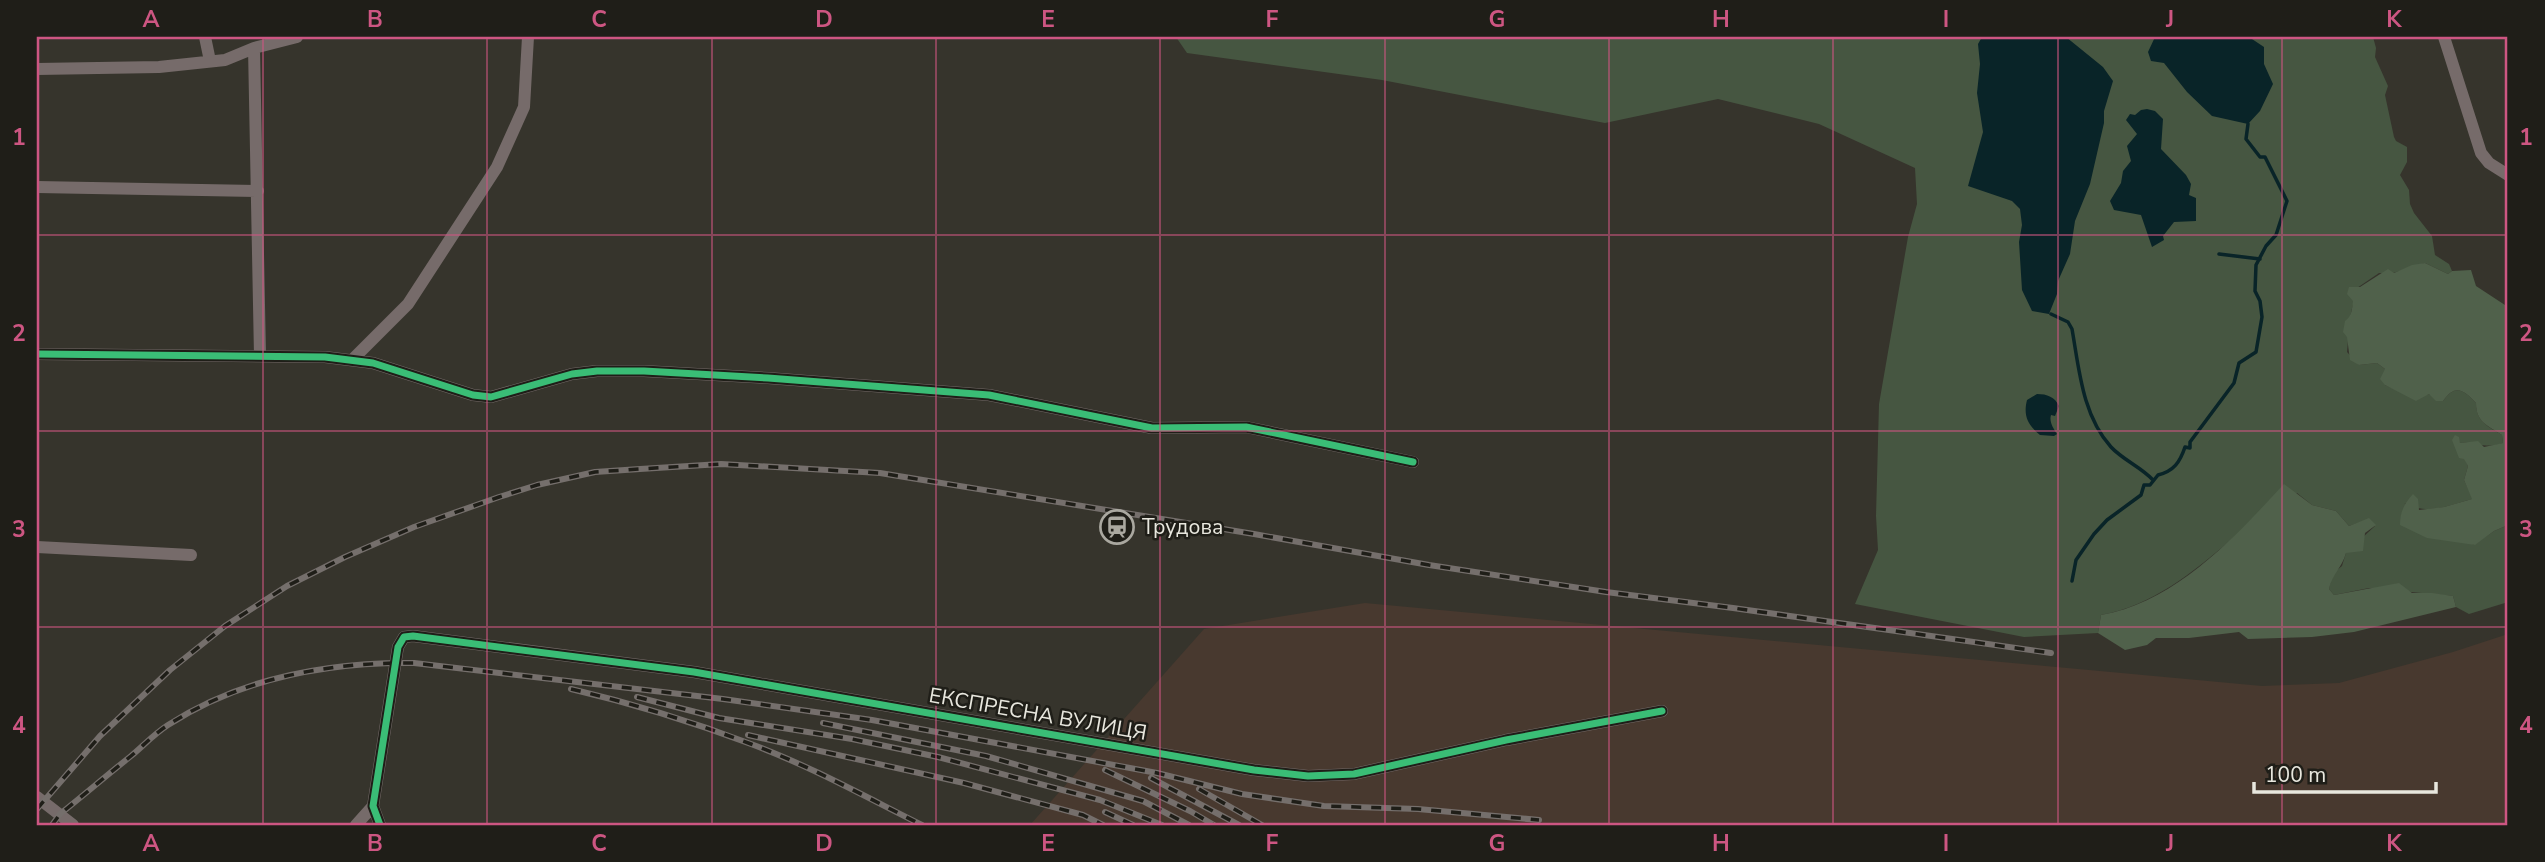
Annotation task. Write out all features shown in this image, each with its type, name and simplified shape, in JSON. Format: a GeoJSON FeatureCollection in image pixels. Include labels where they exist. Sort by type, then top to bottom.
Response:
{"type":"FeatureCollection","features":[{"type":"Feature","properties":{"kind":"street"},"geometry":{"type":"LineString","coordinates":[[205,37],[210,61]]}},
{"type":"Feature","properties":{"kind":"street"},"geometry":{"type":"LineString","coordinates":[[37,69],[159,67],[225,60],[254,48],[297,37]]}},
{"type":"Feature","properties":{"kind":"street"},"geometry":{"type":"LineString","coordinates":[[353,359],[408,304],[497,167],[524,107],[528,37]]}},
{"type":"Feature","properties":{"kind":"street"},"geometry":{"type":"LineString","coordinates":[[2444,37],[2481,153],[2489,163],[2508,175]]}},
{"type":"Feature","properties":{"kind":"street"},"geometry":{"type":"LineString","coordinates":[[254,48],[260,356]]}},
{"type":"Feature","properties":{"kind":"street"},"geometry":{"type":"LineString","coordinates":[[37,187],[258,191]]}},
{"type":"Feature","properties":{"kind":"street"},"geometry":{"type":"LineString","coordinates":[[37,354],[325,356],[373,363],[473,395],[491,397],[572,374],[644,371],[768,377],[989,396],[1152,428],[1246,427],[1413,462]]}},
{"type":"Feature","properties":{"kind":"street"},"geometry":{"type":"LineString","coordinates":[[37,547],[191,555]]}},
{"type":"Feature","properties":{"kind":"street","name":"ЕКСПРЕСНА ВУЛИЦЯ"},"geometry":{"type":"LineString","coordinates":[[373,806],[398,646],[404,637],[426,637],[694,672],[1240,767],[1308,776],[1380,770],[1506,740],[1662,711]]}},
{"type":"Feature","properties":{"kind":"street"},"geometry":{"type":"LineString","coordinates":[[40,800],[73,825]]}},
{"type":"Feature","properties":{"kind":"street"},"geometry":{"type":"LineString","coordinates":[[356,825],[373,806],[380,825]]}},
{"type":"Feature","properties":{"kind":"shaded area"},"geometry":{"type":"Polygon","coordinates":[[[1365,603],[2262,686],[2339,683],[2508,634],[2508,825],[1030,825],[1204,629],[1365,603]]]}},
{"type":"Feature","properties":{"kind":"green space"},"geometry":{"type":"Polygon","coordinates":[[[1176,37],[2373,37],[2375,57],[2388,86],[2385,95],[2394,137],[2407,147],[2407,162],[2400,175],[2409,190],[2414,213],[2432,236],[2435,255],[2449,264],[2452,271],[2448,274],[2425,263],[2393,273],[2379,273],[2357,288],[2350,317],[2347,352],[2359,365],[2377,363],[2385,369],[2385,385],[2401,392],[2418,396],[2429,394],[2443,401],[2455,390],[2467,394],[2476,403],[2483,422],[2502,435],[2503,443],[2490,446],[2460,443],[2455,435],[2468,466],[2464,480],[2473,499],[2430,509],[2404,503],[2474,545],[2508,525],[2508,602],[2469,614],[2456,607],[2453,596],[2369,588],[2334,595],[2329,589],[2332,574],[2342,566],[2346,553],[2375,526],[2369,519],[2349,526],[2336,511],[2312,505],[2297,493],[2155,596],[2120,611],[2101,615],[2098,633],[2024,637],[1855,604],[1878,550],[1876,516],[1879,404],[1908,237],[1917,204],[1915,168],[1819,124],[1718,99],[1605,123],[1382,80],[1187,53],[1176,37]]]}},
{"type":"Feature","properties":{"kind":"green space"},"geometry":{"type":"Polygon","coordinates":[[[2425,263],[2448,274],[2452,271],[2471,270],[2476,286],[2508,307],[2508,525],[2494,531],[2475,545],[2427,538],[2400,525],[2401,516],[2413,494],[2418,499],[2419,510],[2444,507],[2472,499],[2464,480],[2468,466],[2464,459],[2459,458],[2452,440],[2455,435],[2459,437],[2460,443],[2478,441],[2484,447],[2503,443],[2502,435],[2483,422],[2478,415],[2476,403],[2459,390],[2451,392],[2443,401],[2436,401],[2429,394],[2416,401],[2385,385],[2380,379],[2385,369],[2377,363],[2359,365],[2350,360],[2347,337],[2343,332],[2353,301],[2347,294],[2349,287],[2360,287],[2388,269],[2394,273],[2425,263]]]}},
{"type":"Feature","properties":{"kind":"green space"},"geometry":{"type":"Polygon","coordinates":[[[2284,484],[2312,505],[2336,511],[2349,526],[2369,518],[2376,525],[2365,533],[2363,551],[2346,553],[2330,584],[2329,589],[2334,595],[2399,583],[2412,593],[2453,596],[2456,607],[2354,632],[2312,637],[2248,639],[2239,632],[2189,638],[2156,638],[2147,645],[2125,650],[2098,633],[2101,615],[2128,608],[2179,582],[2224,545],[2284,484]]]}},
{"type":"Feature","properties":{"kind":"water"},"geometry":{"type":"Polygon","coordinates":[[[1982,37],[2066,37],[2103,67],[2113,81],[2104,111],[2104,123],[2090,184],[2075,221],[2070,254],[2058,281],[2057,294],[2049,314],[2032,311],[2022,290],[2020,209],[2012,201],[1968,186],[1983,132],[1977,93],[1980,64],[1978,44],[1982,37]]]}},
{"type":"Feature","properties":{"kind":"water"},"geometry":{"type":"Polygon","coordinates":[[[2155,37],[2249,37],[2264,47],[2264,64],[2273,84],[2260,111],[2248,124],[2212,116],[2187,92],[2164,63],[2151,61],[2148,52],[2155,37]]]}},
{"type":"Feature","properties":{"kind":"water"},"geometry":{"type":"Polygon","coordinates":[[[2147,109],[2155,111],[2163,119],[2161,149],[2186,175],[2191,184],[2189,195],[2196,198],[2196,221],[2174,222],[2163,236],[2164,240],[2152,247],[2141,215],[2114,210],[2110,201],[2121,183],[2123,171],[2131,161],[2127,146],[2137,134],[2126,120],[2130,114],[2135,115],[2147,109]]]}},
{"type":"Feature","properties":{"kind":"water"},"geometry":{"type":"Polygon","coordinates":[[[2037,394],[2050,397],[2059,406],[2055,416],[2051,415],[2057,434],[2054,436],[2040,435],[2027,420],[2027,400],[2037,394]]]}},
{"type":"Feature","properties":{"kind":"waterway"},"geometry":{"type":"LineString","coordinates":[[2072,581],[2076,560],[2094,534],[2107,520],[2141,495],[2144,485],[2150,485],[2158,475],[2176,465],[2185,447],[2190,448],[2190,442],[2234,383],[2239,363],[2256,352],[2262,317],[2260,301],[2255,291],[2256,265],[2266,246],[2276,235],[2287,201],[2265,157],[2260,157],[2246,139],[2248,124]]}},
{"type":"Feature","properties":{"kind":"waterway"},"geometry":{"type":"LineString","coordinates":[[2219,254],[2260,259]]}},
{"type":"Feature","properties":{"kind":"waterway"},"geometry":{"type":"LineString","coordinates":[[2051,314],[2068,322],[2072,329],[2083,391],[2101,434],[2116,452],[2153,480]]}},
{"type":"Feature","properties":{"kind":"railway"},"geometry":{"type":"LineString","coordinates":[[37,809],[100,736],[170,670],[225,626],[287,586],[414,527],[537,485],[595,472],[721,464],[880,473],[1429,565],[2051,653]]}},
{"type":"Feature","properties":{"kind":"railway"},"geometry":{"type":"LineString","coordinates":[[52,825],[60,814],[163,729],[196,709],[225,695],[286,676],[382,663],[414,663],[723,699],[872,720],[1157,773],[1242,794],[1324,806],[1418,809],[1539,820]]}},
{"type":"Feature","properties":{"kind":"railway"},"geometry":{"type":"LineString","coordinates":[[571,689],[662,714],[751,744],[816,772],[922,825]]}},
{"type":"Feature","properties":{"kind":"railway"},"geometry":{"type":"LineString","coordinates":[[637,697],[719,718],[852,739],[938,757],[1100,800],[1162,825]]}},
{"type":"Feature","properties":{"kind":"railway"},"geometry":{"type":"LineString","coordinates":[[823,723],[986,756],[1143,801],[1189,825]]}},
{"type":"Feature","properties":{"kind":"railway"},"geometry":{"type":"LineString","coordinates":[[748,735],[964,783],[1083,815],[1103,825]]}},
{"type":"Feature","properties":{"kind":"railway"},"geometry":{"type":"LineString","coordinates":[[1105,770],[1214,825]]}},
{"type":"Feature","properties":{"kind":"railway"},"geometry":{"type":"LineString","coordinates":[[1151,778],[1239,825]]}},
{"type":"Feature","properties":{"kind":"railway"},"geometry":{"type":"LineString","coordinates":[[1199,789],[1262,825]]}},
{"type":"Feature","properties":{"kind":"railway"},"geometry":{"type":"LineString","coordinates":[[1105,812],[1133,825]]}},
{"type":"Feature","properties":{"kind":"cycle path"},"geometry":{"type":"LineString","coordinates":[[37,354],[325,357],[373,363],[473,395],[491,397],[572,374],[597,371],[768,378],[989,395],[1152,428],[1246,427],[1413,462]]}},
{"type":"Feature","properties":{"kind":"cycle path"},"geometry":{"type":"LineString","coordinates":[[380,825],[373,806],[398,647],[404,637],[413,636],[694,672],[1254,770],[1308,776],[1354,774],[1506,740],[1662,711]]}},
{"type":"Feature","properties":{"kind":"place","name":"Трудова"},"geometry":{"type":"Point","coordinates":[1117,527]}}]}
